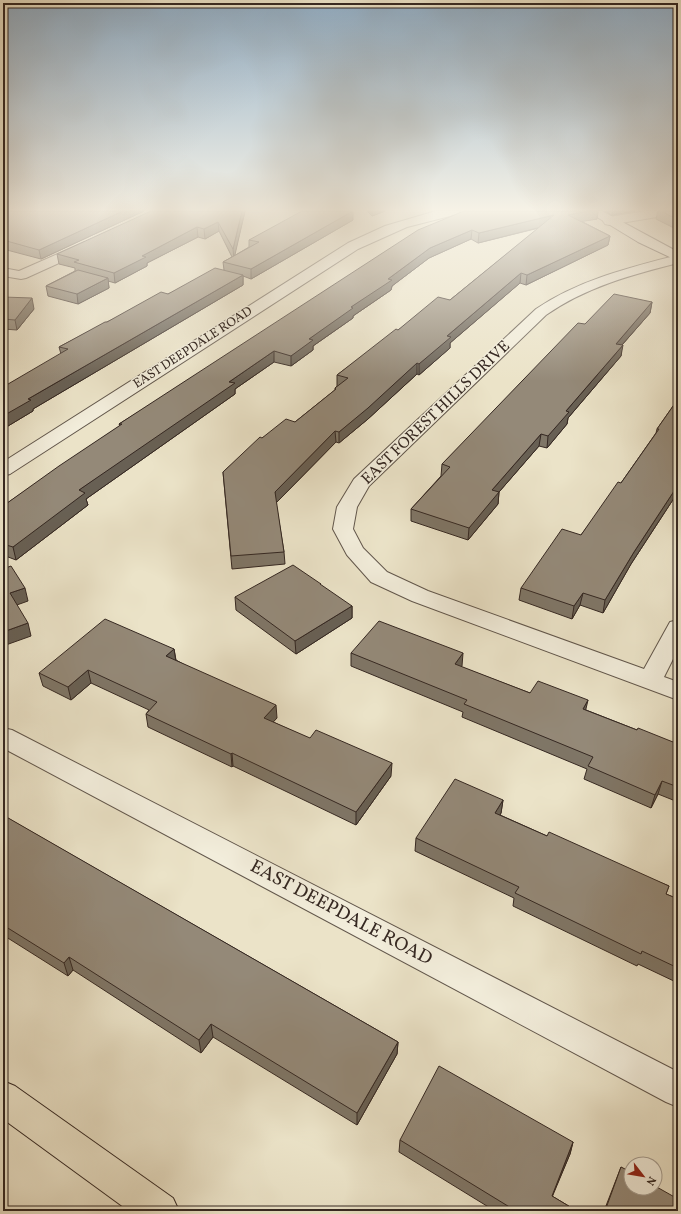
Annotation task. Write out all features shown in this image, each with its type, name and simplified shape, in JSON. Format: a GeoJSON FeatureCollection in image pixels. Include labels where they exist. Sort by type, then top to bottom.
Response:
{"type":"FeatureCollection","features":[{"type":"Feature","properties":{"kind":"main road"},"geometry":{"type":"LineString","coordinates":[[3,1098],[160,1211]]}},
{"type":"Feature","properties":{"kind":"street"},"geometry":{"type":"LineString","coordinates":[[3,272],[21,276],[39,268]]}},
{"type":"Feature","properties":{"kind":"street","name":"EAST DEEPDALE ROAD"},"geometry":{"type":"LineString","coordinates":[[3,470],[320,268]]}},
{"type":"Feature","properties":{"kind":"street","name":"EAST FOREST HILLS DRIVE"},"geometry":{"type":"LineString","coordinates":[[646,268],[585,286],[568,294],[541,312],[361,483],[347,507],[343,529],[354,551],[379,578],[420,596],[678,691]]}},
{"type":"Feature","properties":{"kind":"street"},"geometry":{"type":"LineString","coordinates":[[650,680],[678,627]]}},
{"type":"Feature","properties":{"kind":"street","name":"EAST DEEPDALE ROAD"},"geometry":{"type":"LineString","coordinates":[[3,737],[678,1090]]}},
{"type":"Feature","properties":{"kind":"building"},"geometry":{"type":"Polygon","coordinates":[[[95,268],[125,268],[114,273],[95,268]]]}},
{"type":"Feature","properties":{"kind":"building"},"geometry":{"type":"Polygon","coordinates":[[[215,268],[243,275],[28,399],[31,400],[3,416],[3,387],[68,349],[59,347],[161,292],[168,294],[215,268]]]}},
{"type":"Feature","properties":{"kind":"building"},"geometry":{"type":"Polygon","coordinates":[[[360,268],[403,268],[388,279],[392,280],[351,307],[353,308],[309,339],[313,340],[291,356],[274,351],[229,382],[235,383],[79,490],[85,493],[13,547],[3,544],[3,506],[122,424],[119,424],[360,268]]]}},
{"type":"Feature","properties":{"kind":"building"},"geometry":{"type":"Polygon","coordinates":[[[490,268],[543,268],[527,275],[521,273],[447,336],[451,337],[419,364],[417,363],[368,408],[339,432],[335,431],[275,492],[284,552],[231,556],[223,472],[260,437],[262,438],[286,419],[295,422],[336,389],[335,388],[348,378],[337,375],[396,329],[398,330],[438,297],[450,300],[490,268]]]}},
{"type":"Feature","properties":{"kind":"building"},"geometry":{"type":"Polygon","coordinates":[[[78,270],[108,278],[77,294],[46,286],[78,270]]]}},
{"type":"Feature","properties":{"kind":"building"},"geometry":{"type":"Polygon","coordinates":[[[614,294],[652,302],[616,344],[623,345],[566,411],[569,412],[548,436],[541,434],[492,490],[499,492],[469,528],[411,509],[450,467],[442,464],[578,323],[585,324],[614,294]]]}},
{"type":"Feature","properties":{"kind":"building"},"geometry":{"type":"Polygon","coordinates":[[[3,297],[32,298],[15,320],[3,319],[3,297]]]}},
{"type":"Feature","properties":{"kind":"building"},"geometry":{"type":"Polygon","coordinates":[[[678,399],[678,485],[634,552],[605,600],[583,593],[574,606],[521,588],[562,529],[581,535],[618,482],[621,483],[678,399]]]}},
{"type":"Feature","properties":{"kind":"building"},"geometry":{"type":"Polygon","coordinates":[[[293,565],[352,606],[295,641],[235,597],[293,565]]]}},
{"type":"Feature","properties":{"kind":"building"},"geometry":{"type":"Polygon","coordinates":[[[11,566],[25,588],[10,593],[28,623],[3,632],[3,569],[11,566]]]}},
{"type":"Feature","properties":{"kind":"building"},"geometry":{"type":"Polygon","coordinates":[[[105,619],[174,649],[166,656],[276,705],[264,718],[310,738],[316,730],[392,763],[356,812],[146,714],[157,702],[88,670],[68,687],[39,673],[105,619]]]}},
{"type":"Feature","properties":{"kind":"building"},"geometry":{"type":"Polygon","coordinates":[[[379,621],[463,653],[455,664],[530,693],[538,681],[588,700],[583,709],[678,744],[678,787],[662,781],[655,795],[588,766],[593,757],[464,704],[467,700],[351,653],[379,621]]]}},
{"type":"Feature","properties":{"kind":"building"},"geometry":{"type":"Polygon","coordinates":[[[455,779],[503,800],[495,813],[547,836],[549,832],[669,886],[666,894],[678,899],[678,968],[642,951],[641,954],[515,893],[519,887],[416,838],[455,779]]]}},
{"type":"Feature","properties":{"kind":"building"},"geometry":{"type":"Polygon","coordinates":[[[3,815],[398,1042],[357,1113],[211,1024],[199,1040],[69,957],[64,963],[3,925],[3,894],[7,890],[3,887],[3,815]]]}},
{"type":"Feature","properties":{"kind":"building"},"geometry":{"type":"Polygon","coordinates":[[[439,1066],[573,1142],[552,1196],[577,1211],[516,1211],[400,1140],[439,1066]]]}},
{"type":"Feature","properties":{"kind":"building"},"geometry":{"type":"Polygon","coordinates":[[[621,1167],[623,1168],[623,1196],[663,1196],[663,1191],[678,1199],[678,1211],[605,1211],[621,1167]]]}}]}
